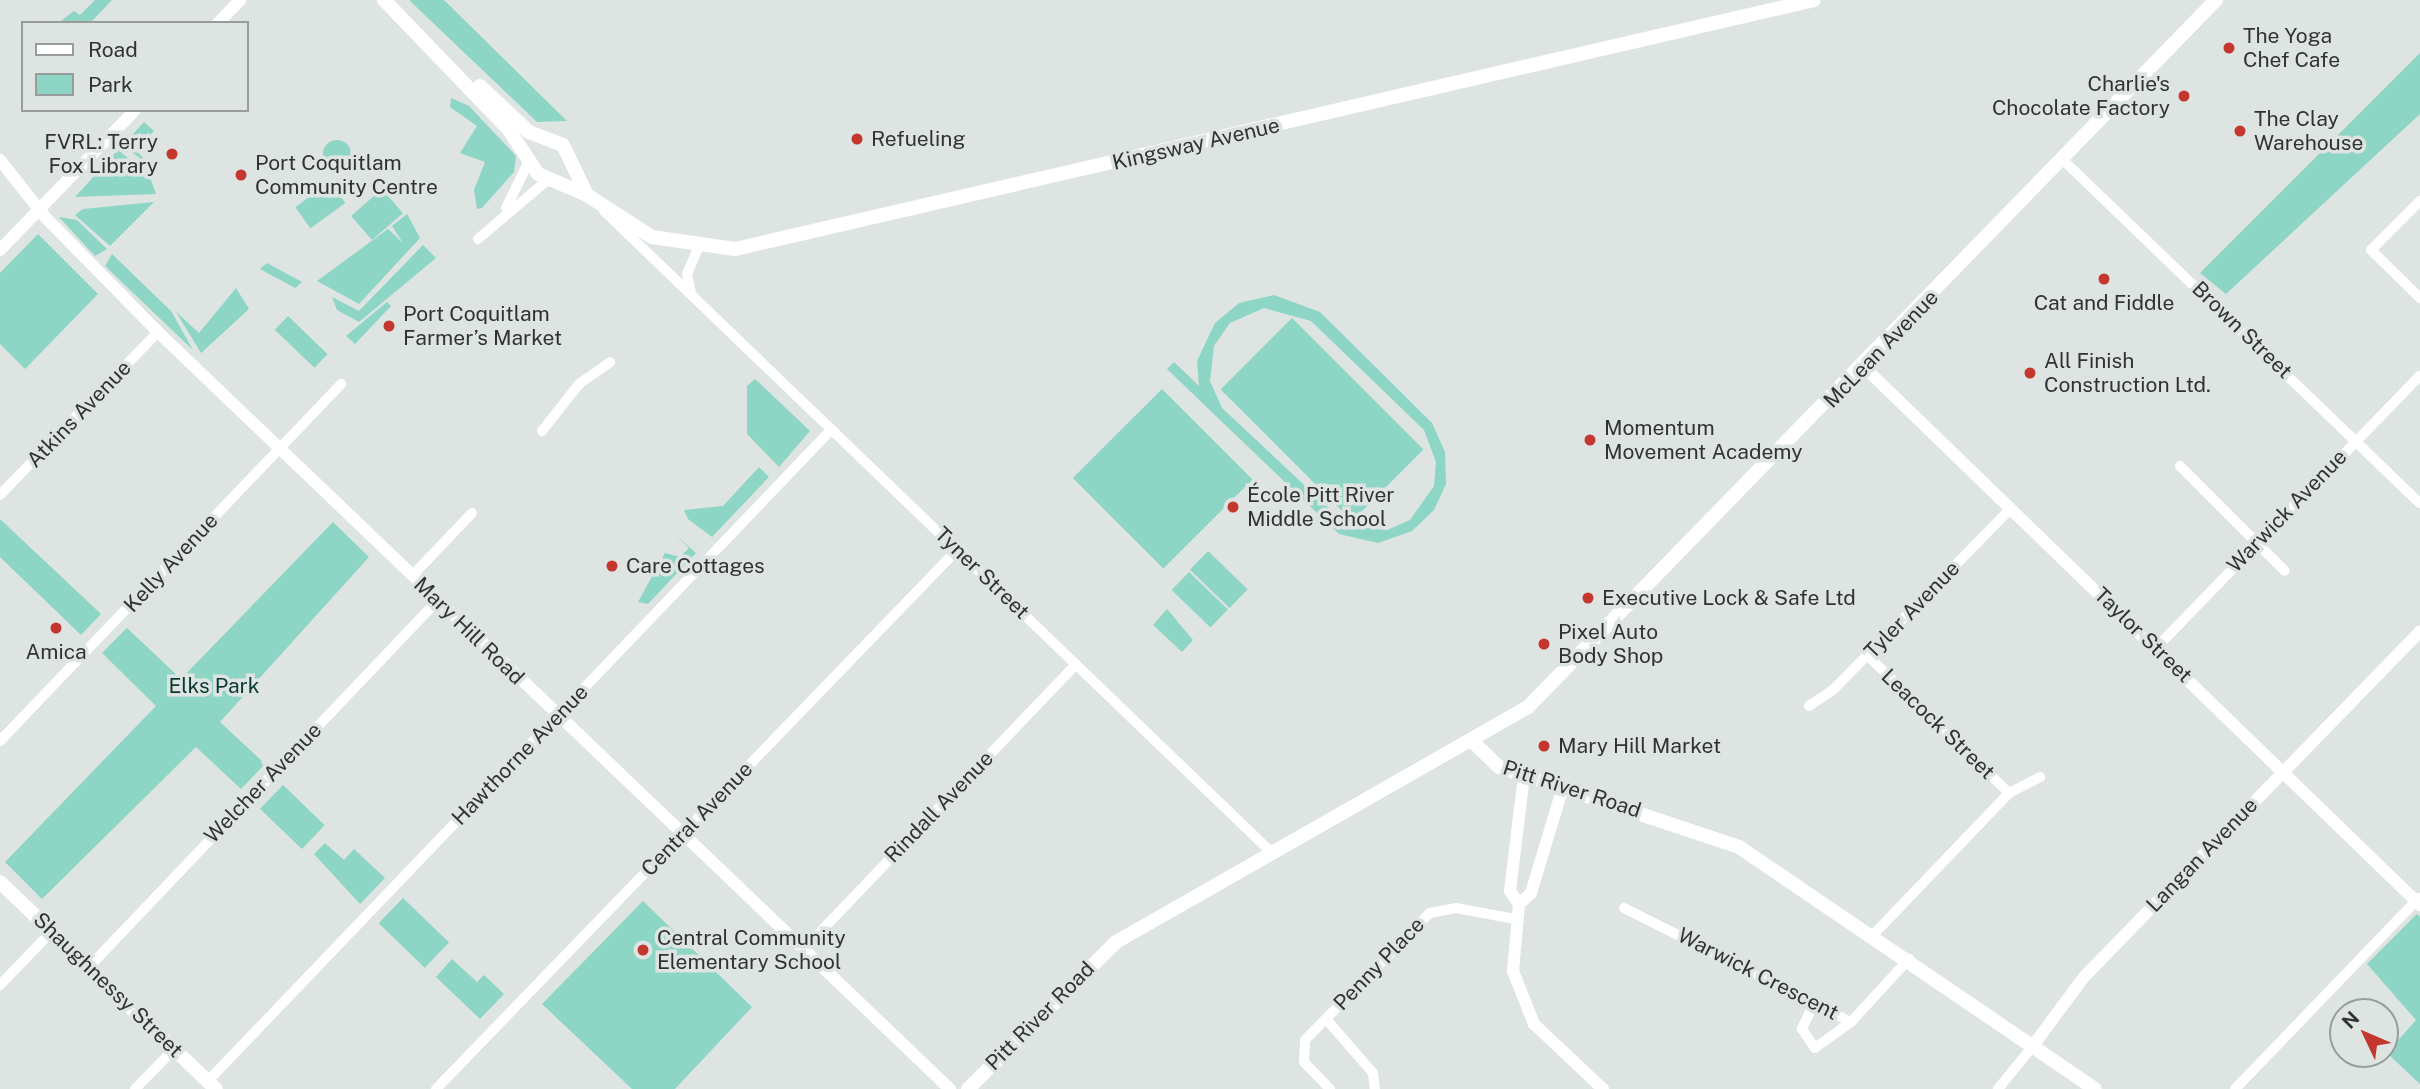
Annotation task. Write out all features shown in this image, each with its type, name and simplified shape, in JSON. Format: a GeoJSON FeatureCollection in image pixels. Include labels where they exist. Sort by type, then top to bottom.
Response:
{"type":"FeatureCollection","features":[{"type":"Feature","properties":{"kind":"main road","name":"Kingsway Avenue"},"geometry":{"type":"LineString","coordinates":[[384,0],[527,131],[563,145],[587,195]]}},
{"type":"Feature","properties":{"kind":"main road","name":"Kingsway Avenue"},"geometry":{"type":"LineString","coordinates":[[441,54],[529,159],[538,174],[551,177],[587,195],[642,233],[698,248],[758,246],[1814,0]]}},
{"type":"Feature","properties":{"kind":"main road","name":"McLean Avenue"},"geometry":{"type":"LineString","coordinates":[[1472,741],[1547,691],[1864,368],[2216,0]]}},
{"type":"Feature","properties":{"kind":"main road"},"geometry":{"type":"LineString","coordinates":[[529,159],[545,139]]}},
{"type":"Feature","properties":{"kind":"main road"},"geometry":{"type":"LineString","coordinates":[[551,177],[568,158]]}},
{"type":"Feature","properties":{"kind":"main road","name":"Pitt River Road"},"geometry":{"type":"LineString","coordinates":[[968,1089],[1116,942],[1270,851],[1472,741],[1489,762],[1739,847],[1874,934],[2095,1089]]}},
{"type":"Feature","properties":{"kind":"main road","name":"Shaughnessy Street"},"geometry":{"type":"LineString","coordinates":[[0,882],[212,1085]]}},
{"type":"Feature","properties":{"kind":"street"},"geometry":{"type":"LineString","coordinates":[[220,21],[240,0]]}},
{"type":"Feature","properties":{"kind":"street"},"geometry":{"type":"LineString","coordinates":[[0,250],[133,112]]}},
{"type":"Feature","properties":{"kind":"street"},"geometry":{"type":"LineString","coordinates":[[502,215],[529,159]]}},
{"type":"Feature","properties":{"kind":"street","name":"Brown Street"},"geometry":{"type":"LineString","coordinates":[[2062,159],[2420,503]]}},
{"type":"Feature","properties":{"kind":"street","name":"Mary Hill Road"},"geometry":{"type":"LineString","coordinates":[[0,160],[39,210],[158,332],[950,1089]]}},
{"type":"Feature","properties":{"kind":"street"},"geometry":{"type":"LineString","coordinates":[[478,239],[502,215],[551,177]]}},
{"type":"Feature","properties":{"kind":"street","name":"Tyner Street"},"geometry":{"type":"LineString","coordinates":[[587,195],[1270,851]]}},
{"type":"Feature","properties":{"kind":"street"},"geometry":{"type":"LineString","coordinates":[[2420,201],[2371,250],[2420,298]]}},
{"type":"Feature","properties":{"kind":"street"},"geometry":{"type":"LineString","coordinates":[[693,297],[687,274],[698,248]]}},
{"type":"Feature","properties":{"kind":"street","name":"Atkins Avenue"},"geometry":{"type":"LineString","coordinates":[[0,495],[158,332]]}},
{"type":"Feature","properties":{"kind":"street"},"geometry":{"type":"LineString","coordinates":[[542,430],[579,384],[610,362]]}},
{"type":"Feature","properties":{"kind":"street","name":"Taylor Street"},"geometry":{"type":"LineString","coordinates":[[1864,368],[2419,901]]}},
{"type":"Feature","properties":{"kind":"street","name":"Warwick Avenue"},"geometry":{"type":"LineString","coordinates":[[2157,647],[2420,376]]}},
{"type":"Feature","properties":{"kind":"street","name":"Kelly Avenue"},"geometry":{"type":"LineString","coordinates":[[0,741],[341,384]]}},
{"type":"Feature","properties":{"kind":"street","name":"Hawthorne Avenue"},"geometry":{"type":"LineString","coordinates":[[212,1085],[832,429]]}},
{"type":"Feature","properties":{"kind":"street"},"geometry":{"type":"LineString","coordinates":[[2180,466],[2285,571]]}},
{"type":"Feature","properties":{"kind":"street","name":"Tyler Avenue"},"geometry":{"type":"LineString","coordinates":[[1809,706],[1867,655],[2010,509]]}},
{"type":"Feature","properties":{"kind":"street"},"geometry":{"type":"LineString","coordinates":[[412,576],[472,513]]}},
{"type":"Feature","properties":{"kind":"street","name":"Central Avenue"},"geometry":{"type":"LineString","coordinates":[[436,1089],[958,549]]}},
{"type":"Feature","properties":{"kind":"street","name":"Welcher Avenue"},"geometry":{"type":"LineString","coordinates":[[89,967],[438,601]]}},
{"type":"Feature","properties":{"kind":"street","name":"Langan Avenue"},"geometry":{"type":"LineString","coordinates":[[1998,1089],[2084,977],[2420,631]]}},
{"type":"Feature","properties":{"kind":"street","name":"Leacock Street"},"geometry":{"type":"LineString","coordinates":[[1867,655],[2009,793]]}},
{"type":"Feature","properties":{"kind":"street","name":"Rindall Avenue"},"geometry":{"type":"LineString","coordinates":[[803,950],[1076,664]]}},
{"type":"Feature","properties":{"kind":"street"},"geometry":{"type":"LineString","coordinates":[[1519,904],[1510,891],[1524,775]]}},
{"type":"Feature","properties":{"kind":"street"},"geometry":{"type":"LineString","coordinates":[[1874,934],[2009,793],[2040,777]]}},
{"type":"Feature","properties":{"kind":"street"},"geometry":{"type":"LineString","coordinates":[[1563,786],[1531,893],[1519,904],[1512,959],[1522,1003],[1541,1032],[1603,1089]]}},
{"type":"Feature","properties":{"kind":"street"},"geometry":{"type":"LineString","coordinates":[[2235,1089],[2419,901]]}},
{"type":"Feature","properties":{"kind":"street","name":"Warwick Crescent"},"geometry":{"type":"LineString","coordinates":[[1624,908],[1852,1022],[1910,959]]}},
{"type":"Feature","properties":{"kind":"street","name":"Penny Place"},"geometry":{"type":"LineString","coordinates":[[1330,1089],[1301,1055],[1306,1040],[1436,909],[1515,919]]}},
{"type":"Feature","properties":{"kind":"street"},"geometry":{"type":"LineString","coordinates":[[0,985],[52,931]]}},
{"type":"Feature","properties":{"kind":"street"},"geometry":{"type":"LineString","coordinates":[[1814,1003],[1802,1029],[1815,1048],[1852,1022]]}},
{"type":"Feature","properties":{"kind":"street","name":"Penny Place"},"geometry":{"type":"LineString","coordinates":[[1326,1019],[1373,1073],[1374,1089]]}},
{"type":"Feature","properties":{"kind":"street"},"geometry":{"type":"LineString","coordinates":[[135,1089],[174,1049]]}},
{"type":"Feature","properties":{"kind":"green space"},"geometry":{"type":"Polygon","coordinates":[[[95,0],[112,0],[92,21],[61,21],[74,11],[80,15],[95,0]]]}},
{"type":"Feature","properties":{"kind":"green space"},"geometry":{"type":"Polygon","coordinates":[[[409,0],[444,0],[567,121],[537,122],[409,0]]]}},
{"type":"Feature","properties":{"kind":"green space"},"geometry":{"type":"Polygon","coordinates":[[[2420,53],[2420,114],[2226,294],[2200,273],[2420,53]]]}},
{"type":"Feature","properties":{"kind":"green space"},"geometry":{"type":"Polygon","coordinates":[[[451,98],[469,106],[516,156],[514,172],[482,208],[477,209],[474,190],[485,162],[460,153],[477,126],[450,107],[451,98]]]}},
{"type":"Feature","properties":{"kind":"green space"},"geometry":{"type":"Polygon","coordinates":[[[144,122],[154,131],[136,150],[152,168],[123,145],[144,122]]]}},
{"type":"Feature","properties":{"kind":"green space"},"geometry":{"type":"Polygon","coordinates":[[[337,140],[347,144],[351,154],[347,164],[337,168],[327,164],[323,154],[327,144],[337,140]]]}},
{"type":"Feature","properties":{"kind":"green space"},"geometry":{"type":"Polygon","coordinates":[[[118,150],[149,175],[156,194],[75,197],[118,150]]]}},
{"type":"Feature","properties":{"kind":"green space"},"geometry":{"type":"Polygon","coordinates":[[[330,182],[345,203],[310,228],[295,207],[330,182]]]}},
{"type":"Feature","properties":{"kind":"green space"},"geometry":{"type":"Polygon","coordinates":[[[382,189],[403,213],[372,240],[351,216],[382,189]]]}},
{"type":"Feature","properties":{"kind":"green space"},"geometry":{"type":"Polygon","coordinates":[[[154,202],[110,246],[75,215],[83,209],[154,202]]]}},
{"type":"Feature","properties":{"kind":"green space"},"geometry":{"type":"Polygon","coordinates":[[[407,214],[420,238],[359,304],[317,281],[388,229],[403,243],[392,226],[407,214]]]}},
{"type":"Feature","properties":{"kind":"green space"},"geometry":{"type":"Polygon","coordinates":[[[59,217],[77,220],[107,249],[95,256],[59,217]]]}},
{"type":"Feature","properties":{"kind":"green space"},"geometry":{"type":"Polygon","coordinates":[[[38,234],[98,294],[25,369],[0,344],[0,273],[38,234]]]}},
{"type":"Feature","properties":{"kind":"green space"},"geometry":{"type":"Polygon","coordinates":[[[423,245],[436,258],[359,322],[337,310],[332,297],[359,311],[423,245]]]}},
{"type":"Feature","properties":{"kind":"green space"},"geometry":{"type":"Polygon","coordinates":[[[112,254],[171,311],[193,350],[105,266],[112,254]]]}},
{"type":"Feature","properties":{"kind":"green space"},"geometry":{"type":"Polygon","coordinates":[[[267,263],[302,282],[295,288],[260,269],[267,263]]]}},
{"type":"Feature","properties":{"kind":"green space"},"geometry":{"type":"Polygon","coordinates":[[[236,288],[249,309],[201,353],[176,312],[199,333],[236,288]]]}},
{"type":"Feature","properties":{"kind":"green space"},"geometry":{"type":"Polygon","coordinates":[[[1274,295],[1320,312],[1432,423],[1445,452],[1446,484],[1434,510],[1412,531],[1378,543],[1339,534],[1167,369],[1174,362],[1199,386],[1197,361],[1215,323],[1239,303],[1274,295]],[[1264,308],[1230,323],[1214,346],[1210,381],[1222,408],[1348,526],[1387,530],[1410,520],[1434,486],[1436,462],[1424,430],[1311,321],[1264,308]]]}},
{"type":"Feature","properties":{"kind":"green space"},"geometry":{"type":"Polygon","coordinates":[[[387,302],[391,306],[355,344],[346,336],[387,302]]]}},
{"type":"Feature","properties":{"kind":"green space"},"geometry":{"type":"Polygon","coordinates":[[[288,316],[328,354],[314,368],[275,330],[288,316]]]}},
{"type":"Feature","properties":{"kind":"green space"},"geometry":{"type":"Polygon","coordinates":[[[1292,318],[1424,450],[1352,521],[1221,389],[1292,318]]]}},
{"type":"Feature","properties":{"kind":"green space"},"geometry":{"type":"Polygon","coordinates":[[[755,379],[810,431],[779,467],[747,434],[747,386],[755,379]]]}},
{"type":"Feature","properties":{"kind":"green space"},"geometry":{"type":"Polygon","coordinates":[[[1162,389],[1253,480],[1163,569],[1073,478],[1162,389]]]}},
{"type":"Feature","properties":{"kind":"green space"},"geometry":{"type":"Polygon","coordinates":[[[759,467],[769,477],[712,537],[688,519],[684,510],[723,506],[759,467]]]}},
{"type":"Feature","properties":{"kind":"green space"},"geometry":{"type":"Polygon","coordinates":[[[0,519],[101,614],[81,635],[0,557],[0,519]]]}},
{"type":"Feature","properties":{"kind":"green space","name":"Elks Park"},"geometry":{"type":"Polygon","coordinates":[[[333,522],[369,557],[220,722],[265,764],[241,789],[196,747],[42,899],[5,862],[156,706],[102,653],[127,628],[181,679],[333,522]]]}},
{"type":"Feature","properties":{"kind":"green space"},"geometry":{"type":"Polygon","coordinates":[[[676,535],[696,553],[648,604],[638,602],[665,553],[680,557],[689,548],[676,535]]]}},
{"type":"Feature","properties":{"kind":"green space"},"geometry":{"type":"Polygon","coordinates":[[[1208,551],[1248,589],[1230,608],[1190,570],[1208,551]]]}},
{"type":"Feature","properties":{"kind":"green space"},"geometry":{"type":"Polygon","coordinates":[[[1189,572],[1228,610],[1210,627],[1172,590],[1189,572]]]}},
{"type":"Feature","properties":{"kind":"green space"},"geometry":{"type":"Polygon","coordinates":[[[1167,609],[1193,640],[1182,652],[1153,625],[1167,609]]]}},
{"type":"Feature","properties":{"kind":"green space"},"geometry":{"type":"Polygon","coordinates":[[[283,785],[325,825],[302,849],[260,809],[283,785]]]}},
{"type":"Feature","properties":{"kind":"green space"},"geometry":{"type":"Polygon","coordinates":[[[325,843],[344,860],[354,849],[385,878],[360,904],[314,854],[325,843]]]}},
{"type":"Feature","properties":{"kind":"green space"},"geometry":{"type":"Polygon","coordinates":[[[403,898],[449,942],[425,968],[379,923],[403,898]]]}},
{"type":"Feature","properties":{"kind":"green space","name":"Central Community Elementary School"},"geometry":{"type":"Polygon","coordinates":[[[643,901],[752,1007],[675,1089],[632,1089],[542,1004],[643,901]]]}},
{"type":"Feature","properties":{"kind":"green space"},"geometry":{"type":"Polygon","coordinates":[[[2417,914],[2420,917],[2420,1084],[2399,1064],[2399,1039],[2416,1020],[2367,964],[2417,914]]]}},
{"type":"Feature","properties":{"kind":"green space"},"geometry":{"type":"Polygon","coordinates":[[[452,959],[477,982],[484,975],[504,994],[480,1019],[436,977],[452,959]]]}},
{"type":"Feature","properties":{"kind":"place","name":"The Yoga Chef Cafe"},"geometry":{"type":"Point","coordinates":[2229,48]}},
{"type":"Feature","properties":{"kind":"place","name":"Charlie's Chocolate Factory"},"geometry":{"type":"Point","coordinates":[2184,96]}},
{"type":"Feature","properties":{"kind":"place","name":"The Clay Warehouse"},"geometry":{"type":"Point","coordinates":[2240,131]}},
{"type":"Feature","properties":{"kind":"place","name":"Refueling"},"geometry":{"type":"Point","coordinates":[857,139]}},
{"type":"Feature","properties":{"kind":"place","name":"FVRL: Terry Fox Library"},"geometry":{"type":"Point","coordinates":[172,154]}},
{"type":"Feature","properties":{"kind":"place","name":"Port Coquitlam Community Centre"},"geometry":{"type":"Point","coordinates":[241,175]}},
{"type":"Feature","properties":{"kind":"place","name":"Cat and Fiddle"},"geometry":{"type":"Point","coordinates":[2104,279]}},
{"type":"Feature","properties":{"kind":"place","name":"Port Coquitlam Farmer’s Market"},"geometry":{"type":"Point","coordinates":[389,326]}},
{"type":"Feature","properties":{"kind":"place","name":"All Finish Construction Ltd."},"geometry":{"type":"Point","coordinates":[2030,373]}},
{"type":"Feature","properties":{"kind":"place","name":"Momentum Movement Academy"},"geometry":{"type":"Point","coordinates":[1590,440]}},
{"type":"Feature","properties":{"kind":"place","name":"École Pitt River Middle School"},"geometry":{"type":"Point","coordinates":[1233,507]}},
{"type":"Feature","properties":{"kind":"place","name":"Care Cottages"},"geometry":{"type":"Point","coordinates":[612,566]}},
{"type":"Feature","properties":{"kind":"place","name":"Executive Lock & Safe Ltd"},"geometry":{"type":"Point","coordinates":[1588,598]}},
{"type":"Feature","properties":{"kind":"place","name":"Amica"},"geometry":{"type":"Point","coordinates":[56,628]}},
{"type":"Feature","properties":{"kind":"place","name":"Pixel Auto Body Shop"},"geometry":{"type":"Point","coordinates":[1544,644]}},
{"type":"Feature","properties":{"kind":"place","name":"Mary Hill Market"},"geometry":{"type":"Point","coordinates":[1544,746]}},
{"type":"Feature","properties":{"kind":"place","name":"Central Community Elementary School"},"geometry":{"type":"Point","coordinates":[643,950]}}]}
